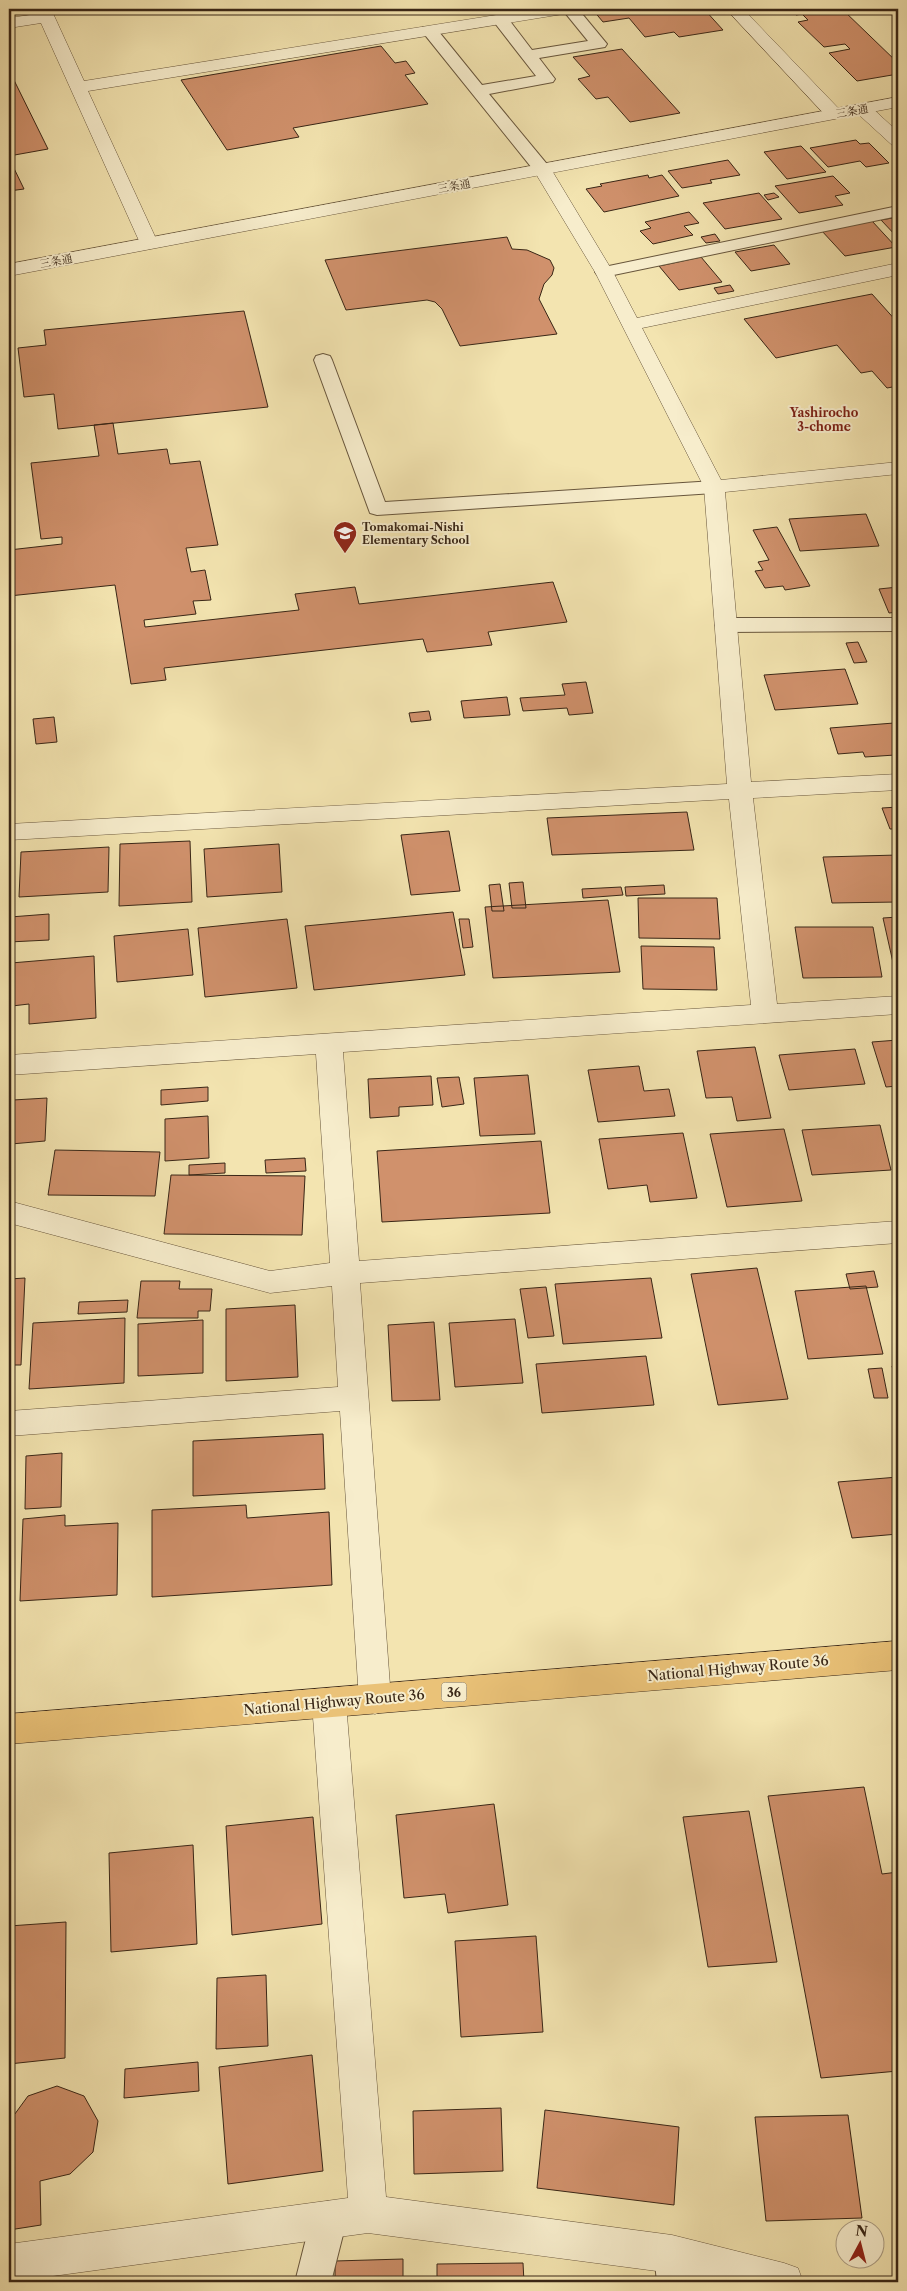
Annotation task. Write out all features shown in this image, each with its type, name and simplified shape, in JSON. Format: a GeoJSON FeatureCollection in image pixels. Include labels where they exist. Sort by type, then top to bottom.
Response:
{"type":"FeatureCollection","features":[{"type":"Feature","properties":{"kind":"highway","name":"National Highway Route 36"},"geometry":{"type":"LineString","coordinates":[[9,1729],[898,1655]]}},
{"type":"Feature","properties":{"kind":"street"},"geometry":{"type":"LineString","coordinates":[[79,87],[564,9]]}},
{"type":"Feature","properties":{"kind":"street"},"geometry":{"type":"LineString","coordinates":[[734,9],[834,114]]}},
{"type":"Feature","properties":{"kind":"street"},"geometry":{"type":"LineString","coordinates":[[9,23],[45,13],[149,244]]}},
{"type":"Feature","properties":{"kind":"street","name":"三条通"},"geometry":{"type":"LineString","coordinates":[[9,270],[898,102]]}},
{"type":"Feature","properties":{"kind":"street"},"geometry":{"type":"LineString","coordinates":[[863,109],[898,141]]}},
{"type":"Feature","properties":{"kind":"street"},"geometry":{"type":"LineString","coordinates":[[542,170],[604,272],[714,487],[740,791],[765,1014]]}},
{"type":"Feature","properties":{"kind":"street"},"geometry":{"type":"LineString","coordinates":[[630,325],[891,271],[898,288]]}},
{"type":"Feature","properties":{"kind":"street"},"geometry":{"type":"LineString","coordinates":[[714,487],[898,468]]}},
{"type":"Feature","properties":{"kind":"street"},"geometry":{"type":"LineString","coordinates":[[9,832],[898,782]]}},
{"type":"Feature","properties":{"kind":"street"},"geometry":{"type":"LineString","coordinates":[[9,1065],[898,1005]]}},
{"type":"Feature","properties":{"kind":"street"},"geometry":{"type":"LineString","coordinates":[[329,1042],[375,1699]]}},
{"type":"Feature","properties":{"kind":"street"},"geometry":{"type":"LineString","coordinates":[[9,1212],[270,1282],[344,1273],[898,1232]]}},
{"type":"Feature","properties":{"kind":"street"},"geometry":{"type":"LineString","coordinates":[[9,1424],[353,1398]]}},
{"type":"Feature","properties":{"kind":"street"},"geometry":{"type":"LineString","coordinates":[[329,1703],[368,2214]]}},
{"type":"Feature","properties":{"kind":"street"},"geometry":{"type":"LineString","coordinates":[[9,2263],[368,2214],[674,2268],[784,2282]]}},
{"type":"Feature","properties":{"kind":"lane"},"geometry":{"type":"LineString","coordinates":[[528,55],[599,44],[570,9]]}},
{"type":"Feature","properties":{"kind":"lane"},"geometry":{"type":"LineString","coordinates":[[477,91],[547,79],[500,19]]}},
{"type":"Feature","properties":{"kind":"lane"},"geometry":{"type":"LineString","coordinates":[[429,30],[542,170]]}},
{"type":"Feature","properties":{"kind":"lane"},"geometry":{"type":"LineString","coordinates":[[604,272],[898,210]]}},
{"type":"Feature","properties":{"kind":"lane"},"geometry":{"type":"LineString","coordinates":[[323,360],[377,509],[714,487]]}},
{"type":"Feature","properties":{"kind":"lane"},"geometry":{"type":"LineString","coordinates":[[726,625],[898,625]]}},
{"type":"Feature","properties":{"kind":"lane"},"geometry":{"type":"LineString","coordinates":[[313,2282],[329,2219]]}},
{"type":"Feature","properties":{"kind":"building"},"geometry":{"type":"Polygon","coordinates":[[[631,9],[633,11],[647,9],[704,9],[723,30],[679,37],[674,32],[645,37],[629,18],[603,22],[593,10],[631,9]]]}},
{"type":"Feature","properties":{"kind":"building"},"geometry":{"type":"Polygon","coordinates":[[[790,9],[842,9],[898,63],[898,74],[857,81],[829,53],[850,49],[845,44],[824,47],[798,22],[808,20],[802,14],[796,15],[790,9]]]}},
{"type":"Feature","properties":{"kind":"building"},"geometry":{"type":"Polygon","coordinates":[[[381,46],[395,63],[406,61],[415,73],[405,75],[428,104],[293,128],[299,137],[227,150],[181,80],[381,46]]]}},
{"type":"Feature","properties":{"kind":"building"},"geometry":{"type":"Polygon","coordinates":[[[622,49],[680,113],[630,122],[608,97],[596,99],[578,79],[590,76],[573,57],[622,49]]]}},
{"type":"Feature","properties":{"kind":"building"},"geometry":{"type":"Polygon","coordinates":[[[9,70],[48,149],[9,156],[9,70]]]}},
{"type":"Feature","properties":{"kind":"building"},"geometry":{"type":"Polygon","coordinates":[[[856,140],[860,144],[869,143],[889,163],[866,167],[860,161],[828,167],[810,148],[856,140]]]}},
{"type":"Feature","properties":{"kind":"building"},"geometry":{"type":"Polygon","coordinates":[[[801,146],[826,172],[787,179],[764,152],[801,146]]]}},
{"type":"Feature","properties":{"kind":"building"},"geometry":{"type":"Polygon","coordinates":[[[9,158],[24,189],[9,191],[9,158]]]}},
{"type":"Feature","properties":{"kind":"building"},"geometry":{"type":"Polygon","coordinates":[[[728,160],[740,175],[710,180],[712,183],[682,188],[668,171],[728,160]]]}},
{"type":"Feature","properties":{"kind":"building"},"geometry":{"type":"Polygon","coordinates":[[[648,175],[649,178],[662,175],[679,196],[604,212],[586,189],[602,186],[600,184],[648,175]]]}},
{"type":"Feature","properties":{"kind":"building"},"geometry":{"type":"Polygon","coordinates":[[[833,176],[850,193],[835,196],[843,205],[799,213],[775,186],[833,176]]]}},
{"type":"Feature","properties":{"kind":"building"},"geometry":{"type":"Polygon","coordinates":[[[759,193],[782,219],[725,229],[703,203],[759,193]]]}},
{"type":"Feature","properties":{"kind":"building"},"geometry":{"type":"Polygon","coordinates":[[[774,193],[779,197],[768,200],[764,195],[774,193]]]}},
{"type":"Feature","properties":{"kind":"building"},"geometry":{"type":"Polygon","coordinates":[[[689,212],[699,223],[684,226],[693,235],[653,244],[640,231],[651,228],[645,222],[689,212]]]}},
{"type":"Feature","properties":{"kind":"building"},"geometry":{"type":"Polygon","coordinates":[[[898,217],[898,238],[881,220],[898,217]]]}},
{"type":"Feature","properties":{"kind":"building"},"geometry":{"type":"Polygon","coordinates":[[[872,221],[896,247],[845,256],[821,230],[872,221]]]}},
{"type":"Feature","properties":{"kind":"building"},"geometry":{"type":"Polygon","coordinates":[[[715,234],[720,241],[706,243],[701,237],[715,234]]]}},
{"type":"Feature","properties":{"kind":"building"},"geometry":{"type":"Polygon","coordinates":[[[507,237],[512,249],[527,250],[550,260],[554,268],[552,275],[544,284],[539,299],[557,334],[460,346],[442,309],[435,302],[427,300],[346,310],[325,260],[507,237]]]}},
{"type":"Feature","properties":{"kind":"building"},"geometry":{"type":"Polygon","coordinates":[[[774,245],[790,264],[751,271],[735,252],[774,245]]]}},
{"type":"Feature","properties":{"kind":"building"},"geometry":{"type":"Polygon","coordinates":[[[701,257],[722,282],[679,290],[659,266],[701,257]]]}},
{"type":"Feature","properties":{"kind":"building"},"geometry":{"type":"Polygon","coordinates":[[[730,285],[734,291],[718,294],[714,288],[730,285]]]}},
{"type":"Feature","properties":{"kind":"building"},"geometry":{"type":"Polygon","coordinates":[[[872,294],[898,323],[898,386],[887,388],[872,371],[861,373],[837,345],[776,358],[744,319],[872,294]]]}},
{"type":"Feature","properties":{"kind":"building"},"geometry":{"type":"Polygon","coordinates":[[[244,311],[268,407],[58,429],[54,394],[24,397],[18,348],[46,345],[44,330],[244,311]]]}},
{"type":"Feature","properties":{"kind":"building"},"geometry":{"type":"Polygon","coordinates":[[[113,423],[118,454],[167,449],[170,464],[200,461],[218,545],[186,548],[191,572],[205,570],[211,600],[193,601],[196,614],[144,620],[145,627],[299,610],[295,594],[355,587],[359,604],[553,582],[567,622],[488,632],[492,645],[427,652],[423,639],[164,668],[166,680],[131,684],[115,585],[9,596],[9,550],[62,544],[62,537],[41,539],[31,463],[99,456],[94,425],[113,423]]]}},
{"type":"Feature","properties":{"kind":"building"},"geometry":{"type":"Polygon","coordinates":[[[866,514],[879,546],[800,551],[789,519],[866,514]]]}},
{"type":"Feature","properties":{"kind":"building"},"geometry":{"type":"Polygon","coordinates":[[[777,527],[810,586],[785,590],[783,586],[765,588],[755,571],[763,570],[758,562],[769,560],[753,530],[777,527]]]}},
{"type":"Feature","properties":{"kind":"building"},"geometry":{"type":"Polygon","coordinates":[[[898,587],[898,612],[889,613],[879,589],[898,587]]]}},
{"type":"Feature","properties":{"kind":"building"},"geometry":{"type":"Polygon","coordinates":[[[858,642],[867,662],[854,663],[846,643],[858,642]]]}},
{"type":"Feature","properties":{"kind":"building"},"geometry":{"type":"Polygon","coordinates":[[[845,669],[858,704],[775,710],[764,675],[845,669]]]}},
{"type":"Feature","properties":{"kind":"building"},"geometry":{"type":"Polygon","coordinates":[[[586,682],[593,713],[569,715],[567,708],[523,711],[520,698],[565,695],[562,684],[586,682]]]}},
{"type":"Feature","properties":{"kind":"building"},"geometry":{"type":"Polygon","coordinates":[[[507,697],[510,715],[464,718],[461,701],[507,697]]]}},
{"type":"Feature","properties":{"kind":"building"},"geometry":{"type":"Polygon","coordinates":[[[429,711],[431,720],[411,722],[409,713],[429,711]]]}},
{"type":"Feature","properties":{"kind":"building"},"geometry":{"type":"Polygon","coordinates":[[[54,717],[57,742],[36,744],[33,719],[54,717]]]}},
{"type":"Feature","properties":{"kind":"building"},"geometry":{"type":"Polygon","coordinates":[[[894,723],[898,733],[898,749],[894,750],[895,755],[865,757],[863,752],[838,754],[830,728],[894,723]]]}},
{"type":"Feature","properties":{"kind":"building"},"geometry":{"type":"Polygon","coordinates":[[[898,807],[898,829],[890,829],[882,808],[898,807]]]}},
{"type":"Feature","properties":{"kind":"building"},"geometry":{"type":"Polygon","coordinates":[[[687,812],[694,850],[552,855],[547,818],[687,812]]]}},
{"type":"Feature","properties":{"kind":"building"},"geometry":{"type":"Polygon","coordinates":[[[449,831],[460,891],[411,895],[401,835],[449,831]]]}},
{"type":"Feature","properties":{"kind":"building"},"geometry":{"type":"Polygon","coordinates":[[[190,841],[192,902],[119,906],[120,844],[190,841]]]}},
{"type":"Feature","properties":{"kind":"building"},"geometry":{"type":"Polygon","coordinates":[[[279,844],[282,892],[207,897],[204,849],[279,844]]]}},
{"type":"Feature","properties":{"kind":"building"},"geometry":{"type":"Polygon","coordinates":[[[109,847],[108,892],[19,897],[21,852],[109,847]]]}},
{"type":"Feature","properties":{"kind":"building"},"geometry":{"type":"Polygon","coordinates":[[[898,855],[898,902],[832,903],[823,857],[898,855]]]}},
{"type":"Feature","properties":{"kind":"building"},"geometry":{"type":"Polygon","coordinates":[[[523,882],[526,908],[512,908],[509,883],[523,882]]]}},
{"type":"Feature","properties":{"kind":"building"},"geometry":{"type":"Polygon","coordinates":[[[500,884],[504,911],[492,911],[489,885],[500,884]]]}},
{"type":"Feature","properties":{"kind":"building"},"geometry":{"type":"Polygon","coordinates":[[[664,885],[665,894],[626,896],[625,887],[664,885]]]}},
{"type":"Feature","properties":{"kind":"building"},"geometry":{"type":"Polygon","coordinates":[[[621,887],[623,895],[583,898],[582,889],[621,887]]]}},
{"type":"Feature","properties":{"kind":"building"},"geometry":{"type":"Polygon","coordinates":[[[638,898],[717,898],[720,939],[639,938],[638,898]]]}},
{"type":"Feature","properties":{"kind":"building"},"geometry":{"type":"Polygon","coordinates":[[[608,900],[620,972],[493,978],[485,907],[608,900]]]}},
{"type":"Feature","properties":{"kind":"building"},"geometry":{"type":"Polygon","coordinates":[[[453,912],[465,975],[314,990],[305,926],[453,912]]]}},
{"type":"Feature","properties":{"kind":"building"},"geometry":{"type":"Polygon","coordinates":[[[49,914],[49,940],[9,942],[10,917],[49,914]]]}},
{"type":"Feature","properties":{"kind":"building"},"geometry":{"type":"Polygon","coordinates":[[[898,917],[898,976],[896,976],[883,918],[898,917]]]}},
{"type":"Feature","properties":{"kind":"building"},"geometry":{"type":"Polygon","coordinates":[[[287,919],[297,988],[205,997],[198,928],[287,919]]]}},
{"type":"Feature","properties":{"kind":"building"},"geometry":{"type":"Polygon","coordinates":[[[459,919],[469,919],[473,947],[463,948],[459,919]]]}},
{"type":"Feature","properties":{"kind":"building"},"geometry":{"type":"Polygon","coordinates":[[[795,927],[873,927],[882,977],[803,978],[795,927]]]}},
{"type":"Feature","properties":{"kind":"building"},"geometry":{"type":"Polygon","coordinates":[[[188,929],[193,975],[117,982],[114,936],[188,929]]]}},
{"type":"Feature","properties":{"kind":"building"},"geometry":{"type":"Polygon","coordinates":[[[641,946],[714,947],[717,990],[643,989],[641,946]]]}},
{"type":"Feature","properties":{"kind":"building"},"geometry":{"type":"Polygon","coordinates":[[[94,956],[96,1018],[29,1024],[29,1004],[12,1006],[11,963],[94,956]]]}},
{"type":"Feature","properties":{"kind":"building"},"geometry":{"type":"Polygon","coordinates":[[[898,1040],[898,1086],[886,1087],[872,1042],[898,1040]]]}},
{"type":"Feature","properties":{"kind":"building"},"geometry":{"type":"Polygon","coordinates":[[[755,1047],[771,1118],[737,1121],[732,1097],[706,1098],[697,1051],[755,1047]]]}},
{"type":"Feature","properties":{"kind":"building"},"geometry":{"type":"Polygon","coordinates":[[[855,1049],[865,1084],[789,1090],[779,1055],[855,1049]]]}},
{"type":"Feature","properties":{"kind":"building"},"geometry":{"type":"Polygon","coordinates":[[[639,1066],[644,1091],[669,1089],[675,1116],[598,1122],[588,1070],[639,1066]]]}},
{"type":"Feature","properties":{"kind":"building"},"geometry":{"type":"Polygon","coordinates":[[[528,1075],[535,1134],[480,1136],[474,1078],[528,1075]]]}},
{"type":"Feature","properties":{"kind":"building"},"geometry":{"type":"Polygon","coordinates":[[[431,1076],[433,1105],[399,1107],[399,1116],[370,1118],[368,1079],[431,1076]]]}},
{"type":"Feature","properties":{"kind":"building"},"geometry":{"type":"Polygon","coordinates":[[[459,1077],[464,1104],[442,1107],[437,1078],[459,1077]]]}},
{"type":"Feature","properties":{"kind":"building"},"geometry":{"type":"Polygon","coordinates":[[[208,1087],[208,1101],[161,1105],[161,1090],[208,1087]]]}},
{"type":"Feature","properties":{"kind":"building"},"geometry":{"type":"Polygon","coordinates":[[[47,1098],[45,1141],[11,1144],[13,1100],[47,1098]]]}},
{"type":"Feature","properties":{"kind":"building"},"geometry":{"type":"Polygon","coordinates":[[[208,1116],[209,1158],[165,1161],[165,1119],[208,1116]]]}},
{"type":"Feature","properties":{"kind":"building"},"geometry":{"type":"Polygon","coordinates":[[[880,1125],[891,1170],[812,1175],[802,1130],[880,1125]]]}},
{"type":"Feature","properties":{"kind":"building"},"geometry":{"type":"Polygon","coordinates":[[[784,1129],[802,1201],[727,1207],[710,1134],[784,1129]]]}},
{"type":"Feature","properties":{"kind":"building"},"geometry":{"type":"Polygon","coordinates":[[[683,1133],[697,1198],[650,1202],[647,1185],[608,1189],[599,1139],[683,1133]]]}},
{"type":"Feature","properties":{"kind":"building"},"geometry":{"type":"Polygon","coordinates":[[[541,1141],[550,1213],[382,1222],[377,1151],[541,1141]]]}},
{"type":"Feature","properties":{"kind":"building"},"geometry":{"type":"Polygon","coordinates":[[[55,1150],[160,1152],[155,1196],[48,1195],[55,1150]]]}},
{"type":"Feature","properties":{"kind":"building"},"geometry":{"type":"Polygon","coordinates":[[[305,1158],[306,1171],[266,1173],[265,1160],[305,1158]]]}},
{"type":"Feature","properties":{"kind":"building"},"geometry":{"type":"Polygon","coordinates":[[[225,1163],[225,1173],[189,1175],[189,1165],[225,1163]]]}},
{"type":"Feature","properties":{"kind":"building"},"geometry":{"type":"Polygon","coordinates":[[[171,1175],[305,1176],[302,1235],[164,1234],[171,1175]]]}},
{"type":"Feature","properties":{"kind":"building"},"geometry":{"type":"Polygon","coordinates":[[[757,1268],[788,1399],[718,1405],[691,1274],[757,1268]]]}},
{"type":"Feature","properties":{"kind":"building"},"geometry":{"type":"Polygon","coordinates":[[[874,1271],[878,1287],[850,1289],[846,1274],[874,1271]]]}},
{"type":"Feature","properties":{"kind":"building"},"geometry":{"type":"Polygon","coordinates":[[[25,1278],[21,1365],[9,1365],[9,1279],[25,1278]]]}},
{"type":"Feature","properties":{"kind":"building"},"geometry":{"type":"Polygon","coordinates":[[[651,1278],[662,1338],[563,1344],[555,1284],[651,1278]]]}},
{"type":"Feature","properties":{"kind":"building"},"geometry":{"type":"Polygon","coordinates":[[[141,1281],[180,1281],[179,1289],[212,1289],[210,1311],[198,1311],[198,1318],[137,1318],[141,1281]]]}},
{"type":"Feature","properties":{"kind":"building"},"geometry":{"type":"Polygon","coordinates":[[[866,1286],[883,1354],[808,1359],[795,1291],[866,1286]]]}},
{"type":"Feature","properties":{"kind":"building"},"geometry":{"type":"Polygon","coordinates":[[[546,1287],[554,1336],[528,1338],[520,1289],[546,1287]]]}},
{"type":"Feature","properties":{"kind":"building"},"geometry":{"type":"Polygon","coordinates":[[[128,1300],[127,1312],[78,1314],[79,1302],[128,1300]]]}},
{"type":"Feature","properties":{"kind":"building"},"geometry":{"type":"Polygon","coordinates":[[[295,1305],[298,1377],[226,1381],[226,1309],[295,1305]]]}},
{"type":"Feature","properties":{"kind":"building"},"geometry":{"type":"Polygon","coordinates":[[[125,1318],[124,1383],[29,1389],[33,1323],[125,1318]]]}},
{"type":"Feature","properties":{"kind":"building"},"geometry":{"type":"Polygon","coordinates":[[[515,1319],[523,1383],[455,1387],[449,1323],[515,1319]]]}},
{"type":"Feature","properties":{"kind":"building"},"geometry":{"type":"Polygon","coordinates":[[[203,1320],[203,1373],[138,1376],[138,1324],[203,1320]]]}},
{"type":"Feature","properties":{"kind":"building"},"geometry":{"type":"Polygon","coordinates":[[[434,1322],[440,1400],[392,1401],[388,1325],[434,1322]]]}},
{"type":"Feature","properties":{"kind":"building"},"geometry":{"type":"Polygon","coordinates":[[[646,1356],[654,1405],[542,1413],[536,1364],[646,1356]]]}},
{"type":"Feature","properties":{"kind":"building"},"geometry":{"type":"Polygon","coordinates":[[[898,1365],[898,1388],[892,1366],[898,1365]]]}},
{"type":"Feature","properties":{"kind":"building"},"geometry":{"type":"Polygon","coordinates":[[[882,1368],[888,1398],[874,1398],[868,1369],[882,1368]]]}},
{"type":"Feature","properties":{"kind":"building"},"geometry":{"type":"Polygon","coordinates":[[[323,1434],[325,1489],[193,1496],[193,1441],[323,1434]]]}},
{"type":"Feature","properties":{"kind":"building"},"geometry":{"type":"Polygon","coordinates":[[[62,1453],[61,1507],[25,1509],[26,1456],[62,1453]]]}},
{"type":"Feature","properties":{"kind":"building"},"geometry":{"type":"Polygon","coordinates":[[[898,1477],[898,1534],[852,1538],[838,1482],[898,1477]]]}},
{"type":"Feature","properties":{"kind":"building"},"geometry":{"type":"Polygon","coordinates":[[[246,1505],[247,1518],[329,1512],[332,1585],[152,1597],[152,1510],[246,1505]]]}},
{"type":"Feature","properties":{"kind":"building"},"geometry":{"type":"Polygon","coordinates":[[[65,1515],[65,1526],[118,1523],[117,1595],[20,1601],[23,1519],[65,1515]]]}},
{"type":"Feature","properties":{"kind":"building"},"geometry":{"type":"Polygon","coordinates":[[[864,1787],[882,1874],[898,1872],[898,2071],[821,2078],[768,1796],[864,1787]]]}},
{"type":"Feature","properties":{"kind":"building"},"geometry":{"type":"Polygon","coordinates":[[[494,1804],[508,1905],[448,1913],[445,1894],[404,1898],[396,1815],[494,1804]]]}},
{"type":"Feature","properties":{"kind":"building"},"geometry":{"type":"Polygon","coordinates":[[[749,1811],[777,1962],[708,1967],[683,1817],[749,1811]]]}},
{"type":"Feature","properties":{"kind":"building"},"geometry":{"type":"Polygon","coordinates":[[[313,1817],[322,1924],[232,1935],[226,1826],[313,1817]]]}},
{"type":"Feature","properties":{"kind":"building"},"geometry":{"type":"Polygon","coordinates":[[[193,1845],[197,1944],[111,1952],[109,1853],[193,1845]]]}},
{"type":"Feature","properties":{"kind":"building"},"geometry":{"type":"Polygon","coordinates":[[[66,1922],[65,2058],[9,2064],[9,1926],[66,1922]]]}},
{"type":"Feature","properties":{"kind":"building"},"geometry":{"type":"Polygon","coordinates":[[[536,1936],[543,2032],[461,2037],[455,1941],[536,1936]]]}},
{"type":"Feature","properties":{"kind":"building"},"geometry":{"type":"Polygon","coordinates":[[[266,1975],[268,2046],[216,2049],[217,1978],[266,1975]]]}},
{"type":"Feature","properties":{"kind":"building"},"geometry":{"type":"Polygon","coordinates":[[[312,2055],[323,2171],[228,2184],[219,2067],[312,2055]]]}},
{"type":"Feature","properties":{"kind":"building"},"geometry":{"type":"Polygon","coordinates":[[[198,2062],[199,2091],[124,2098],[125,2069],[198,2062]]]}},
{"type":"Feature","properties":{"kind":"building"},"geometry":{"type":"Polygon","coordinates":[[[57,2086],[84,2096],[98,2121],[93,2152],[70,2174],[40,2181],[41,2225],[9,2230],[9,2122],[28,2096],[57,2086]]]}},
{"type":"Feature","properties":{"kind":"building"},"geometry":{"type":"Polygon","coordinates":[[[501,2108],[503,2171],[414,2174],[413,2111],[501,2108]]]}},
{"type":"Feature","properties":{"kind":"building"},"geometry":{"type":"Polygon","coordinates":[[[545,2110],[679,2127],[674,2205],[537,2188],[545,2110]]]}},
{"type":"Feature","properties":{"kind":"building"},"geometry":{"type":"Polygon","coordinates":[[[848,2115],[862,2218],[766,2221],[755,2117],[848,2115]]]}},
{"type":"Feature","properties":{"kind":"building"},"geometry":{"type":"Polygon","coordinates":[[[403,2259],[403,2282],[335,2282],[335,2261],[403,2259]]]}},
{"type":"Feature","properties":{"kind":"building"},"geometry":{"type":"Polygon","coordinates":[[[523,2263],[524,2282],[437,2282],[437,2264],[523,2263]]]}},
{"type":"Feature","properties":{"kind":"place","name":"Tomakomai-Nishi Elementary School"},"geometry":{"type":"Point","coordinates":[345,554]}},
{"type":"Feature","properties":{"kind":"district","name":"Yashirocho 3-chome"},"geometry":{"type":"Point","coordinates":[824,419]}}]}
